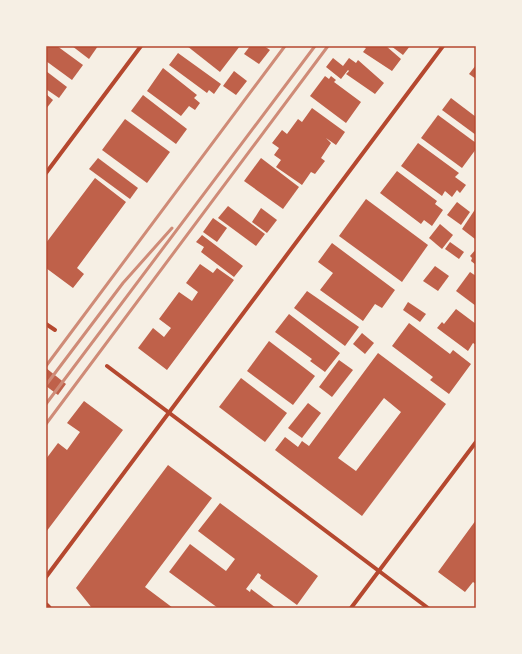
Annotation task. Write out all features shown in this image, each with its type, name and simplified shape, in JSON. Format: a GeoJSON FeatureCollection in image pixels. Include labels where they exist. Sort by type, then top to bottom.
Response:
{"type":"FeatureCollection","features":[{"type":"Feature","properties":{"kind":"street"},"geometry":{"type":"LineString","coordinates":[[46,173],[141,46]]}},
{"type":"Feature","properties":{"kind":"street"},"geometry":{"type":"LineString","coordinates":[[46,577],[443,46]]}},
{"type":"Feature","properties":{"kind":"street"},"geometry":{"type":"LineString","coordinates":[[46,324],[55,330]]}},
{"type":"Feature","properties":{"kind":"street"},"geometry":{"type":"LineString","coordinates":[[107,366],[428,608]]}},
{"type":"Feature","properties":{"kind":"street"},"geometry":{"type":"LineString","coordinates":[[351,608],[476,442]]}},
{"type":"Feature","properties":{"kind":"building"},"geometry":{"type":"Polygon","coordinates":[[[46,46],[57,46],[83,65],[72,80],[46,61],[46,46]]]}},
{"type":"Feature","properties":{"kind":"building"},"geometry":{"type":"Polygon","coordinates":[[[72,46],[98,46],[89,59],[72,46]]]}},
{"type":"Feature","properties":{"kind":"building"},"geometry":{"type":"Polygon","coordinates":[[[187,46],[240,46],[220,72],[187,46]]]}},
{"type":"Feature","properties":{"kind":"building"},"geometry":{"type":"Polygon","coordinates":[[[250,46],[264,46],[270,50],[259,64],[244,54],[250,46]]]}},
{"type":"Feature","properties":{"kind":"building"},"geometry":{"type":"Polygon","coordinates":[[[362,46],[386,46],[401,59],[392,71],[363,52],[366,48],[362,46]]]}},
{"type":"Feature","properties":{"kind":"building"},"geometry":{"type":"Polygon","coordinates":[[[391,46],[410,46],[403,55],[391,46]]]}},
{"type":"Feature","properties":{"kind":"building"},"geometry":{"type":"Polygon","coordinates":[[[178,53],[221,84],[214,94],[209,90],[207,93],[169,65],[178,53]]]}},
{"type":"Feature","properties":{"kind":"building"},"geometry":{"type":"Polygon","coordinates":[[[333,58],[343,66],[349,58],[356,63],[358,60],[384,83],[375,94],[346,74],[349,71],[348,70],[341,79],[326,67],[333,58]]]}},
{"type":"Feature","properties":{"kind":"building"},"geometry":{"type":"Polygon","coordinates":[[[476,65],[476,79],[469,74],[476,65]]]}},
{"type":"Feature","properties":{"kind":"building"},"geometry":{"type":"Polygon","coordinates":[[[163,68],[197,95],[194,98],[200,103],[195,110],[189,106],[181,116],[147,91],[163,68]]]}},
{"type":"Feature","properties":{"kind":"building"},"geometry":{"type":"Polygon","coordinates":[[[46,71],[67,87],[59,98],[46,89],[46,71]]]}},
{"type":"Feature","properties":{"kind":"building"},"geometry":{"type":"Polygon","coordinates":[[[234,71],[247,81],[236,95],[223,86],[234,71]]]}},
{"type":"Feature","properties":{"kind":"building"},"geometry":{"type":"Polygon","coordinates":[[[325,76],[329,79],[331,76],[336,80],[334,82],[361,102],[346,123],[310,96],[325,76]]]}},
{"type":"Feature","properties":{"kind":"building"},"geometry":{"type":"Polygon","coordinates":[[[46,94],[53,100],[46,109],[46,94]]]}},
{"type":"Feature","properties":{"kind":"building"},"geometry":{"type":"Polygon","coordinates":[[[143,95],[187,129],[176,144],[131,111],[143,95]]]}},
{"type":"Feature","properties":{"kind":"building"},"geometry":{"type":"Polygon","coordinates":[[[451,98],[476,117],[476,135],[442,110],[451,98]]]}},
{"type":"Feature","properties":{"kind":"building"},"geometry":{"type":"Polygon","coordinates":[[[312,108],[345,132],[336,145],[326,138],[331,143],[321,158],[325,161],[315,174],[311,172],[302,185],[276,167],[281,160],[274,155],[279,148],[272,143],[282,130],[287,134],[298,119],[302,122],[312,108]]]}},
{"type":"Feature","properties":{"kind":"building"},"geometry":{"type":"Polygon","coordinates":[[[438,115],[476,143],[476,149],[462,168],[421,138],[438,115]]]}},
{"type":"Feature","properties":{"kind":"building"},"geometry":{"type":"Polygon","coordinates":[[[125,119],[170,152],[147,183],[102,150],[125,119]]]}},
{"type":"Feature","properties":{"kind":"building"},"geometry":{"type":"Polygon","coordinates":[[[418,143],[459,173],[455,177],[466,185],[460,193],[457,190],[452,197],[445,191],[442,196],[401,166],[418,143]]]}},
{"type":"Feature","properties":{"kind":"building"},"geometry":{"type":"Polygon","coordinates":[[[98,158],[138,188],[130,199],[89,169],[98,158]]]}},
{"type":"Feature","properties":{"kind":"building"},"geometry":{"type":"Polygon","coordinates":[[[261,158],[299,187],[283,209],[244,181],[261,158]]]}},
{"type":"Feature","properties":{"kind":"building"},"geometry":{"type":"Polygon","coordinates":[[[397,171],[437,201],[435,204],[443,210],[432,226],[424,220],[421,224],[380,193],[397,171]]]}},
{"type":"Feature","properties":{"kind":"building"},"geometry":{"type":"Polygon","coordinates":[[[95,178],[126,202],[77,268],[84,274],[73,288],[46,268],[46,243],[95,178]]]}},
{"type":"Feature","properties":{"kind":"building"},"geometry":{"type":"Polygon","coordinates":[[[366,199],[428,245],[402,282],[339,236],[366,199]]]}},
{"type":"Feature","properties":{"kind":"building"},"geometry":{"type":"Polygon","coordinates":[[[457,202],[470,212],[461,225],[447,215],[457,202]]]}},
{"type":"Feature","properties":{"kind":"building"},"geometry":{"type":"Polygon","coordinates":[[[228,206],[265,234],[256,246],[218,218],[228,206]]]}},
{"type":"Feature","properties":{"kind":"building"},"geometry":{"type":"Polygon","coordinates":[[[261,208],[277,220],[267,233],[252,222],[261,208]]]}},
{"type":"Feature","properties":{"kind":"building"},"geometry":{"type":"Polygon","coordinates":[[[476,208],[476,238],[475,239],[462,229],[476,208]]]}},
{"type":"Feature","properties":{"kind":"building"},"geometry":{"type":"Polygon","coordinates":[[[213,218],[227,228],[217,242],[203,232],[213,218]]]}},
{"type":"Feature","properties":{"kind":"building"},"geometry":{"type":"Polygon","coordinates":[[[440,224],[453,235],[442,249],[429,238],[440,224]]]}},
{"type":"Feature","properties":{"kind":"building"},"geometry":{"type":"Polygon","coordinates":[[[202,235],[243,266],[234,277],[201,252],[204,247],[196,242],[202,235]]]}},
{"type":"Feature","properties":{"kind":"building"},"geometry":{"type":"Polygon","coordinates":[[[450,242],[464,252],[459,259],[445,249],[450,242]]]}},
{"type":"Feature","properties":{"kind":"building"},"geometry":{"type":"Polygon","coordinates":[[[332,243],[395,290],[382,308],[375,304],[363,321],[320,290],[333,273],[318,262],[332,243]]]}},
{"type":"Feature","properties":{"kind":"building"},"geometry":{"type":"Polygon","coordinates":[[[476,249],[476,265],[471,261],[472,258],[470,256],[476,249]]]}},
{"type":"Feature","properties":{"kind":"building"},"geometry":{"type":"Polygon","coordinates":[[[200,264],[213,273],[217,268],[234,280],[167,370],[138,348],[153,328],[164,337],[171,328],[159,319],[179,292],[192,301],[198,292],[186,283],[200,264]]]}},
{"type":"Feature","properties":{"kind":"building"},"geometry":{"type":"Polygon","coordinates":[[[435,266],[449,276],[438,291],[423,281],[435,266]]]}},
{"type":"Feature","properties":{"kind":"building"},"geometry":{"type":"Polygon","coordinates":[[[470,272],[476,276],[476,306],[456,291],[470,272]]]}},
{"type":"Feature","properties":{"kind":"building"},"geometry":{"type":"Polygon","coordinates":[[[307,291],[359,327],[345,346],[294,308],[307,291]]]}},
{"type":"Feature","properties":{"kind":"building"},"geometry":{"type":"Polygon","coordinates":[[[408,302],[426,314],[420,322],[403,310],[408,302]]]}},
{"type":"Feature","properties":{"kind":"building"},"geometry":{"type":"Polygon","coordinates":[[[456,309],[476,324],[476,345],[473,343],[468,351],[437,328],[442,322],[444,324],[456,309]]]}},
{"type":"Feature","properties":{"kind":"building"},"geometry":{"type":"Polygon","coordinates":[[[289,314],[340,353],[325,372],[310,361],[312,359],[275,332],[289,314]]]}},
{"type":"Feature","properties":{"kind":"building"},"geometry":{"type":"Polygon","coordinates":[[[409,323],[450,354],[453,350],[471,364],[449,394],[430,380],[433,377],[392,346],[409,323]]]}},
{"type":"Feature","properties":{"kind":"building"},"geometry":{"type":"Polygon","coordinates":[[[362,333],[374,343],[365,354],[353,344],[362,333]]]}},
{"type":"Feature","properties":{"kind":"building"},"geometry":{"type":"Polygon","coordinates":[[[269,341],[315,376],[293,405],[247,371],[269,341]]]}},
{"type":"Feature","properties":{"kind":"building"},"geometry":{"type":"Polygon","coordinates":[[[378,353],[446,404],[362,516],[275,450],[285,437],[298,447],[302,441],[309,446],[378,353]],[[384,398],[338,458],[356,471],[401,412],[384,398]]]}},
{"type":"Feature","properties":{"kind":"building"},"geometry":{"type":"Polygon","coordinates":[[[339,360],[353,370],[332,397],[319,387],[339,360]]]}},
{"type":"Feature","properties":{"kind":"building"},"geometry":{"type":"Polygon","coordinates":[[[46,368],[66,384],[58,395],[46,386],[46,368]]]}},
{"type":"Feature","properties":{"kind":"building"},"geometry":{"type":"Polygon","coordinates":[[[241,378],[287,413],[265,442],[219,407],[241,378]]]}},
{"type":"Feature","properties":{"kind":"building"},"geometry":{"type":"Polygon","coordinates":[[[84,401],[123,430],[46,532],[46,459],[58,443],[67,450],[80,432],[67,423],[84,401]]]}},
{"type":"Feature","properties":{"kind":"building"},"geometry":{"type":"Polygon","coordinates":[[[308,403],[321,413],[302,438],[288,428],[308,403]]]}},
{"type":"Feature","properties":{"kind":"building"},"geometry":{"type":"Polygon","coordinates":[[[168,465],[212,498],[145,587],[173,608],[92,608],[76,588],[168,465]]]}},
{"type":"Feature","properties":{"kind":"building"},"geometry":{"type":"Polygon","coordinates":[[[220,503],[318,576],[297,605],[260,578],[261,575],[258,573],[246,589],[250,592],[251,589],[276,608],[218,608],[169,572],[190,544],[226,571],[235,559],[198,531],[220,503]]]}},
{"type":"Feature","properties":{"kind":"building"},"geometry":{"type":"Polygon","coordinates":[[[476,520],[476,584],[473,582],[465,592],[438,572],[476,520]]]}},
{"type":"Feature","properties":{"kind":"railway"},"geometry":{"type":"LineString","coordinates":[[46,366],[285,46]]}},
{"type":"Feature","properties":{"kind":"railway"},"geometry":{"type":"LineString","coordinates":[[46,404],[315,46]]}},
{"type":"Feature","properties":{"kind":"railway"},"geometry":{"type":"LineString","coordinates":[[46,424],[328,46]]}},
{"type":"Feature","properties":{"kind":"railway"},"geometry":{"type":"LineString","coordinates":[[46,385],[123,283],[172,228]]}}]}
